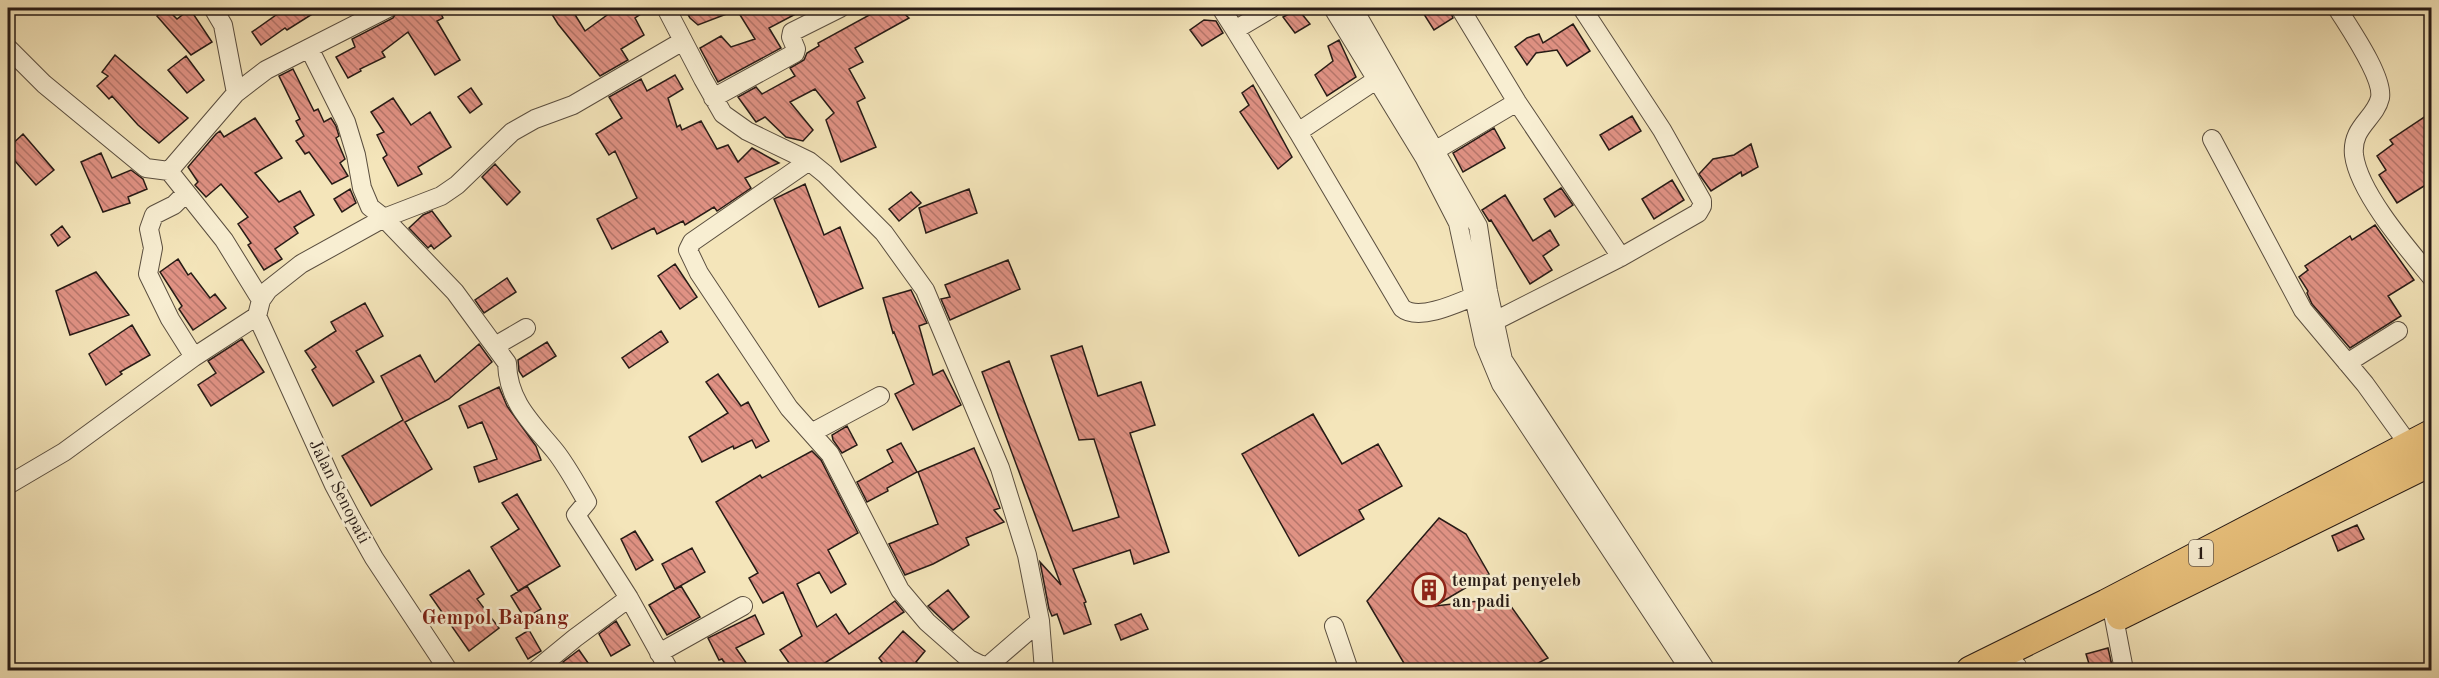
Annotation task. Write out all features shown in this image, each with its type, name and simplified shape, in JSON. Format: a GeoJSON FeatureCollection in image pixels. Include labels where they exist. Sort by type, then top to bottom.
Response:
{"type":"FeatureCollection","features":[{"type":"Feature","properties":{"kind":"highway","name":"1"},"geometry":{"type":"LineString","coordinates":[[1970,670],[2127,592],[2420,439]]}},
{"type":"Feature","properties":{"kind":"highway","name":"1"},"geometry":{"type":"LineString","coordinates":[[2014,669],[2432,462]]}},
{"type":"Feature","properties":{"kind":"street"},"geometry":{"type":"LineString","coordinates":[[213,8],[223,25],[236,93]]}},
{"type":"Feature","properties":{"kind":"street"},"geometry":{"type":"LineString","coordinates":[[8,48],[44,84],[146,168],[169,171],[236,93],[266,70],[363,18],[388,8]]}},
{"type":"Feature","properties":{"kind":"street"},"geometry":{"type":"LineString","coordinates":[[666,8],[723,114],[735,123],[809,161],[840,188],[884,233],[925,290],[1000,468],[1027,555],[1040,621],[1044,670]]}},
{"type":"Feature","properties":{"kind":"street"},"geometry":{"type":"LineString","coordinates":[[713,98],[795,53],[792,32],[840,8]]}},
{"type":"Feature","properties":{"kind":"street"},"geometry":{"type":"LineString","coordinates":[[1221,8],[1298,132],[1402,308],[1411,314],[1428,313],[1481,294]]}},
{"type":"Feature","properties":{"kind":"street"},"geometry":{"type":"LineString","coordinates":[[1235,30],[1272,8]]}},
{"type":"Feature","properties":{"kind":"street"},"geometry":{"type":"LineString","coordinates":[[1333,8],[1376,80],[1430,154]]}},
{"type":"Feature","properties":{"kind":"street"},"geometry":{"type":"LineString","coordinates":[[1353,8],[1465,218],[1488,324],[1503,360],[1690,670]]}},
{"type":"Feature","properties":{"kind":"street"},"geometry":{"type":"LineString","coordinates":[[1460,8],[1517,102],[1622,257]]}},
{"type":"Feature","properties":{"kind":"street"},"geometry":{"type":"LineString","coordinates":[[1488,324],[1622,257],[1698,213],[1702,206],[1702,201],[1662,130],[1582,8]]}},
{"type":"Feature","properties":{"kind":"street"},"geometry":{"type":"LineString","coordinates":[[2337,8],[2375,74],[2380,88],[2380,98],[2354,141],[2354,155],[2359,171],[2387,220],[2432,278]]}},
{"type":"Feature","properties":{"kind":"street"},"geometry":{"type":"LineString","coordinates":[[8,484],[64,452],[194,357],[259,308],[268,290],[301,264],[384,219],[441,196],[457,185],[512,132],[535,119],[581,100],[683,41]]}},
{"type":"Feature","properties":{"kind":"street"},"geometry":{"type":"LineString","coordinates":[[309,48],[346,122],[356,155],[362,188],[370,207],[455,292],[507,363],[507,378],[513,396],[521,410],[556,452],[587,502],[576,515],[629,598],[669,670]]}},
{"type":"Feature","properties":{"kind":"street"},"geometry":{"type":"LineString","coordinates":[[1298,132],[1376,80]]}},
{"type":"Feature","properties":{"kind":"street"},"geometry":{"type":"LineString","coordinates":[[1430,154],[1517,102]]}},
{"type":"Feature","properties":{"kind":"street"},"geometry":{"type":"LineString","coordinates":[[2212,139],[2303,310],[2365,384],[2420,439]]}},
{"type":"Feature","properties":{"kind":"street"},"geometry":{"type":"LineString","coordinates":[[809,161],[692,242],[688,247],[699,273],[789,408],[813,432],[830,454],[864,538],[914,609],[935,630],[982,666],[989,665],[1040,621]]}},
{"type":"Feature","properties":{"kind":"street","name":"Jalan Senopati"},"geometry":{"type":"LineString","coordinates":[[169,171],[224,240],[259,308],[333,485],[374,558],[448,670]]}},
{"type":"Feature","properties":{"kind":"street"},"geometry":{"type":"LineString","coordinates":[[186,193],[174,205],[154,215],[149,229],[153,248],[148,274],[170,319],[194,357]]}},
{"type":"Feature","properties":{"kind":"street"},"geometry":{"type":"LineString","coordinates":[[495,346],[526,328]]}},
{"type":"Feature","properties":{"kind":"street"},"geometry":{"type":"LineString","coordinates":[[2347,363],[2398,331]]}},
{"type":"Feature","properties":{"kind":"street"},"geometry":{"type":"LineString","coordinates":[[813,432],[880,396]]}},
{"type":"Feature","properties":{"kind":"street"},"geometry":{"type":"LineString","coordinates":[[1600,521],[1706,670]]}},
{"type":"Feature","properties":{"kind":"street"},"geometry":{"type":"LineString","coordinates":[[536,670],[629,598]]}},
{"type":"Feature","properties":{"kind":"street"},"geometry":{"type":"LineString","coordinates":[[659,653],[743,606]]}},
{"type":"Feature","properties":{"kind":"street"},"geometry":{"type":"LineString","coordinates":[[2115,618],[2124,670]]}},
{"type":"Feature","properties":{"kind":"street"},"geometry":{"type":"LineString","coordinates":[[1334,626],[1349,670]]}},
{"type":"Feature","properties":{"kind":"building"},"geometry":{"type":"Polygon","coordinates":[[[166,8],[177,19],[190,9],[212,42],[191,55],[157,16],[166,8]]]}},
{"type":"Feature","properties":{"kind":"building"},"geometry":{"type":"Polygon","coordinates":[[[286,8],[322,8],[287,30],[285,28],[261,45],[252,32],[286,8]]]}},
{"type":"Feature","properties":{"kind":"building"},"geometry":{"type":"Polygon","coordinates":[[[399,8],[438,8],[443,18],[437,21],[460,60],[435,75],[408,32],[382,52],[385,57],[360,69],[361,71],[348,78],[336,57],[355,47],[352,39],[393,18],[399,8]]]}},
{"type":"Feature","properties":{"kind":"building"},"geometry":{"type":"Polygon","coordinates":[[[548,8],[571,8],[585,31],[607,15],[603,8],[650,8],[635,18],[644,35],[621,49],[628,60],[600,76],[548,8]]]}},
{"type":"Feature","properties":{"kind":"building"},"geometry":{"type":"Polygon","coordinates":[[[684,8],[807,8],[769,28],[781,48],[718,82],[700,48],[721,36],[731,47],[755,39],[737,10],[698,25],[684,8]]]}},
{"type":"Feature","properties":{"kind":"building"},"geometry":{"type":"Polygon","coordinates":[[[882,8],[898,8],[909,18],[855,48],[863,62],[849,69],[865,98],[857,102],[876,147],[841,162],[826,120],[834,113],[815,89],[790,102],[813,130],[803,141],[786,137],[765,117],[756,122],[738,97],[756,87],[762,94],[795,76],[790,68],[804,60],[807,53],[819,46],[818,43],[882,8]]]}},
{"type":"Feature","properties":{"kind":"building"},"geometry":{"type":"Polygon","coordinates":[[[1420,8],[1449,8],[1453,18],[1434,30],[1420,8]]]}},
{"type":"Feature","properties":{"kind":"building"},"geometry":{"type":"Polygon","coordinates":[[[1298,9],[1310,24],[1295,33],[1283,17],[1298,9]]]}},
{"type":"Feature","properties":{"kind":"building"},"geometry":{"type":"Polygon","coordinates":[[[1204,20],[1216,21],[1223,33],[1202,46],[1190,30],[1204,20]]]}},
{"type":"Feature","properties":{"kind":"building"},"geometry":{"type":"Polygon","coordinates":[[[1573,24],[1590,51],[1567,66],[1557,50],[1536,53],[1527,65],[1515,47],[1527,38],[1539,34],[1543,43],[1573,24]]]}},
{"type":"Feature","properties":{"kind":"building"},"geometry":{"type":"Polygon","coordinates":[[[1339,40],[1356,77],[1327,96],[1315,75],[1333,61],[1328,46],[1339,40]]]}},
{"type":"Feature","properties":{"kind":"building"},"geometry":{"type":"Polygon","coordinates":[[[115,55],[188,118],[159,143],[138,125],[112,96],[109,99],[97,86],[108,76],[102,72],[115,55]]]}},
{"type":"Feature","properties":{"kind":"building"},"geometry":{"type":"Polygon","coordinates":[[[186,56],[204,80],[187,93],[168,70],[186,56]]]}},
{"type":"Feature","properties":{"kind":"building"},"geometry":{"type":"Polygon","coordinates":[[[293,69],[314,111],[318,109],[324,122],[331,118],[336,126],[339,136],[336,138],[345,159],[340,163],[348,176],[332,184],[309,152],[305,154],[296,141],[304,136],[296,121],[300,119],[279,76],[293,69]]]}},
{"type":"Feature","properties":{"kind":"building"},"geometry":{"type":"Polygon","coordinates":[[[675,75],[683,89],[668,98],[677,127],[680,125],[682,130],[701,121],[717,149],[728,145],[738,162],[752,148],[779,163],[745,178],[751,188],[717,211],[714,207],[685,225],[683,221],[657,234],[654,228],[612,249],[597,219],[637,198],[615,151],[609,155],[596,134],[622,118],[609,97],[641,79],[647,91],[675,75]]]}},
{"type":"Feature","properties":{"kind":"building"},"geometry":{"type":"Polygon","coordinates":[[[1253,85],[1292,157],[1278,169],[1240,112],[1249,105],[1242,93],[1253,85]]]}},
{"type":"Feature","properties":{"kind":"building"},"geometry":{"type":"Polygon","coordinates":[[[471,88],[482,104],[470,113],[458,97],[471,88]]]}},
{"type":"Feature","properties":{"kind":"building"},"geometry":{"type":"Polygon","coordinates":[[[393,98],[411,125],[430,112],[451,147],[418,167],[422,174],[398,186],[383,158],[387,155],[377,135],[384,132],[371,112],[393,98]]]}},
{"type":"Feature","properties":{"kind":"building"},"geometry":{"type":"Polygon","coordinates":[[[2432,112],[2432,181],[2397,203],[2379,175],[2386,170],[2377,156],[2393,144],[2390,140],[2432,112]]]}},
{"type":"Feature","properties":{"kind":"building"},"geometry":{"type":"Polygon","coordinates":[[[1632,116],[1641,131],[1609,150],[1600,135],[1632,116]]]}},
{"type":"Feature","properties":{"kind":"building"},"geometry":{"type":"Polygon","coordinates":[[[255,118],[282,158],[255,173],[279,202],[300,191],[314,215],[294,227],[298,233],[275,249],[282,259],[264,270],[248,245],[251,243],[238,224],[248,217],[221,184],[206,197],[195,185],[198,182],[188,167],[220,131],[224,137],[255,118]]]}},
{"type":"Feature","properties":{"kind":"building"},"geometry":{"type":"Polygon","coordinates":[[[1494,128],[1505,148],[1463,172],[1453,153],[1494,128]]]}},
{"type":"Feature","properties":{"kind":"building"},"geometry":{"type":"Polygon","coordinates":[[[23,134],[54,170],[36,185],[8,153],[8,148],[23,134]]]}},
{"type":"Feature","properties":{"kind":"building"},"geometry":{"type":"Polygon","coordinates":[[[1751,144],[1758,167],[1742,176],[1741,172],[1711,191],[1699,174],[1713,159],[1734,155],[1751,144]]]}},
{"type":"Feature","properties":{"kind":"building"},"geometry":{"type":"Polygon","coordinates":[[[101,153],[112,178],[131,170],[143,179],[147,189],[128,197],[130,203],[103,212],[81,162],[101,153]]]}},
{"type":"Feature","properties":{"kind":"building"},"geometry":{"type":"Polygon","coordinates":[[[495,164],[520,192],[507,205],[482,177],[495,164]]]}},
{"type":"Feature","properties":{"kind":"building"},"geometry":{"type":"Polygon","coordinates":[[[1672,180],[1684,200],[1654,219],[1642,199],[1672,180]]]}},
{"type":"Feature","properties":{"kind":"building"},"geometry":{"type":"Polygon","coordinates":[[[805,184],[824,235],[840,227],[863,288],[819,307],[774,199],[805,184]]]}},
{"type":"Feature","properties":{"kind":"building"},"geometry":{"type":"Polygon","coordinates":[[[1561,188],[1573,205],[1555,217],[1544,199],[1561,188]]]}},
{"type":"Feature","properties":{"kind":"building"},"geometry":{"type":"Polygon","coordinates":[[[350,189],[356,203],[342,212],[334,199],[350,189]]]}},
{"type":"Feature","properties":{"kind":"building"},"geometry":{"type":"Polygon","coordinates":[[[969,189],[977,213],[926,233],[919,208],[969,189]]]}},
{"type":"Feature","properties":{"kind":"building"},"geometry":{"type":"Polygon","coordinates":[[[911,192],[921,203],[899,221],[889,209],[911,192]]]}},
{"type":"Feature","properties":{"kind":"building"},"geometry":{"type":"Polygon","coordinates":[[[1505,195],[1533,241],[1550,230],[1559,245],[1543,256],[1552,270],[1530,284],[1491,220],[1489,221],[1482,210],[1505,195]]]}},
{"type":"Feature","properties":{"kind":"building"},"geometry":{"type":"Polygon","coordinates":[[[432,211],[451,236],[434,249],[431,245],[428,248],[409,228],[423,215],[432,211]]]}},
{"type":"Feature","properties":{"kind":"building"},"geometry":{"type":"Polygon","coordinates":[[[2375,225],[2414,280],[2388,296],[2401,316],[2350,348],[2312,304],[2308,291],[2299,277],[2308,270],[2305,266],[2350,236],[2352,240],[2375,225]]]}},
{"type":"Feature","properties":{"kind":"building"},"geometry":{"type":"Polygon","coordinates":[[[62,226],[70,237],[58,246],[51,235],[62,226]]]}},
{"type":"Feature","properties":{"kind":"building"},"geometry":{"type":"Polygon","coordinates":[[[178,259],[188,275],[191,273],[210,298],[215,294],[226,308],[193,330],[179,309],[182,306],[160,272],[178,259]]]}},
{"type":"Feature","properties":{"kind":"building"},"geometry":{"type":"Polygon","coordinates":[[[1008,260],[1020,289],[950,320],[941,299],[950,297],[945,285],[1008,260]]]}},
{"type":"Feature","properties":{"kind":"building"},"geometry":{"type":"Polygon","coordinates":[[[675,264],[697,297],[680,309],[658,276],[675,264]]]}},
{"type":"Feature","properties":{"kind":"building"},"geometry":{"type":"Polygon","coordinates":[[[96,272],[129,315],[70,335],[56,291],[96,272]]]}},
{"type":"Feature","properties":{"kind":"building"},"geometry":{"type":"Polygon","coordinates":[[[507,278],[516,292],[484,313],[475,300],[507,278]]]}},
{"type":"Feature","properties":{"kind":"building"},"geometry":{"type":"Polygon","coordinates":[[[911,290],[927,323],[919,326],[933,375],[943,370],[961,405],[913,430],[895,394],[914,384],[893,333],[883,298],[911,290]]]}},
{"type":"Feature","properties":{"kind":"building"},"geometry":{"type":"Polygon","coordinates":[[[365,303],[383,336],[356,351],[374,382],[333,406],[312,370],[316,367],[305,351],[336,331],[331,322],[365,303]]]}},
{"type":"Feature","properties":{"kind":"building"},"geometry":{"type":"Polygon","coordinates":[[[132,325],[150,355],[120,372],[122,374],[106,385],[89,354],[132,325]]]}},
{"type":"Feature","properties":{"kind":"building"},"geometry":{"type":"Polygon","coordinates":[[[661,331],[668,342],[629,368],[622,358],[661,331]]]}},
{"type":"Feature","properties":{"kind":"building"},"geometry":{"type":"Polygon","coordinates":[[[242,339],[264,372],[211,406],[198,385],[216,373],[208,361],[242,339]]]}},
{"type":"Feature","properties":{"kind":"building"},"geometry":{"type":"Polygon","coordinates":[[[547,342],[556,356],[523,377],[519,371],[518,360],[547,342]]]}},
{"type":"Feature","properties":{"kind":"building"},"geometry":{"type":"Polygon","coordinates":[[[479,344],[492,362],[449,399],[405,422],[432,469],[371,506],[342,456],[403,420],[381,376],[420,355],[435,382],[479,344]]]}},
{"type":"Feature","properties":{"kind":"building"},"geometry":{"type":"Polygon","coordinates":[[[1082,346],[1098,396],[1141,382],[1155,425],[1130,433],[1169,552],[1134,564],[1130,550],[1073,569],[1086,602],[1084,603],[1091,624],[1064,634],[1057,614],[1052,616],[1049,609],[1040,562],[1061,585],[982,372],[1009,361],[1073,531],[1119,517],[1094,439],[1079,440],[1051,356],[1082,346]]]}},
{"type":"Feature","properties":{"kind":"building"},"geometry":{"type":"Polygon","coordinates":[[[718,374],[741,406],[748,402],[769,441],[756,448],[752,440],[734,449],[733,446],[702,462],[689,437],[728,413],[706,382],[718,374]]]}},
{"type":"Feature","properties":{"kind":"building"},"geometry":{"type":"Polygon","coordinates":[[[499,387],[507,406],[536,446],[541,460],[479,482],[474,467],[497,459],[482,422],[468,428],[459,406],[499,387]]]}},
{"type":"Feature","properties":{"kind":"building"},"geometry":{"type":"Polygon","coordinates":[[[1313,414],[1342,464],[1378,444],[1402,486],[1359,510],[1364,519],[1299,556],[1242,454],[1313,414]]]}},
{"type":"Feature","properties":{"kind":"building"},"geometry":{"type":"Polygon","coordinates":[[[847,426],[857,445],[842,453],[832,435],[847,426]]]}},
{"type":"Feature","properties":{"kind":"building"},"geometry":{"type":"Polygon","coordinates":[[[901,443],[917,472],[867,502],[857,482],[893,462],[887,450],[901,443]]]}},
{"type":"Feature","properties":{"kind":"building"},"geometry":{"type":"Polygon","coordinates":[[[974,448],[1000,508],[994,510],[1004,522],[966,538],[969,545],[933,564],[905,575],[889,544],[938,524],[918,472],[974,448]]]}},
{"type":"Feature","properties":{"kind":"building"},"geometry":{"type":"Polygon","coordinates":[[[812,451],[821,460],[858,533],[828,550],[846,584],[831,593],[819,572],[797,584],[817,627],[836,614],[849,634],[895,601],[904,612],[814,670],[794,670],[780,650],[802,636],[783,592],[763,603],[749,578],[758,573],[716,502],[760,475],[762,478],[812,451]]]}},
{"type":"Feature","properties":{"kind":"building"},"geometry":{"type":"Polygon","coordinates":[[[517,494],[560,566],[518,591],[491,547],[519,529],[502,503],[517,494]]]}},
{"type":"Feature","properties":{"kind":"building","name":"tempat penyeleb an padi"},"geometry":{"type":"Polygon","coordinates":[[[1439,518],[1466,534],[1489,574],[1435,606],[1505,598],[1548,658],[1525,670],[1408,670],[1367,601],[1439,518]]]}},
{"type":"Feature","properties":{"kind":"building"},"geometry":{"type":"Polygon","coordinates":[[[2357,525],[2364,539],[2338,551],[2332,536],[2357,525]]]}},
{"type":"Feature","properties":{"kind":"building"},"geometry":{"type":"Polygon","coordinates":[[[635,531],[653,560],[636,570],[621,539],[635,531]]]}},
{"type":"Feature","properties":{"kind":"building"},"geometry":{"type":"Polygon","coordinates":[[[692,548],[705,572],[675,589],[662,564],[692,548]]]}},
{"type":"Feature","properties":{"kind":"building"},"geometry":{"type":"Polygon","coordinates":[[[469,570],[484,594],[477,599],[499,628],[469,651],[430,595],[469,570]]]}},
{"type":"Feature","properties":{"kind":"building"},"geometry":{"type":"Polygon","coordinates":[[[527,586],[541,609],[525,619],[511,596],[527,586]]]}},
{"type":"Feature","properties":{"kind":"building"},"geometry":{"type":"Polygon","coordinates":[[[681,586],[700,617],[667,635],[649,605],[681,586]]]}},
{"type":"Feature","properties":{"kind":"building"},"geometry":{"type":"Polygon","coordinates":[[[948,590],[969,617],[953,630],[928,606],[948,590]]]}},
{"type":"Feature","properties":{"kind":"building"},"geometry":{"type":"Polygon","coordinates":[[[1141,614],[1148,629],[1121,640],[1115,625],[1141,614]]]}},
{"type":"Feature","properties":{"kind":"building"},"geometry":{"type":"Polygon","coordinates":[[[755,615],[764,634],[736,648],[751,670],[729,670],[722,659],[719,660],[708,638],[755,615]]]}},
{"type":"Feature","properties":{"kind":"building"},"geometry":{"type":"Polygon","coordinates":[[[616,621],[630,645],[611,656],[599,634],[616,621]]]}},
{"type":"Feature","properties":{"kind":"building"},"geometry":{"type":"Polygon","coordinates":[[[529,630],[541,651],[528,659],[516,638],[529,630]]]}},
{"type":"Feature","properties":{"kind":"building"},"geometry":{"type":"Polygon","coordinates":[[[903,631],[925,651],[916,662],[926,670],[874,670],[882,662],[879,658],[903,631]]]}},
{"type":"Feature","properties":{"kind":"building"},"geometry":{"type":"Polygon","coordinates":[[[2108,648],[2113,670],[2091,670],[2086,654],[2108,648]]]}},
{"type":"Feature","properties":{"kind":"building"},"geometry":{"type":"Polygon","coordinates":[[[579,650],[593,670],[569,670],[563,662],[579,650]]]}},
{"type":"Feature","properties":{"kind":"place","name":"tempat penyeleb an padi"},"geometry":{"type":"Point","coordinates":[1429,590]}},
{"type":"Feature","properties":{"kind":"district","name":"Gempol Bapang"},"geometry":{"type":"Point","coordinates":[495,617]}}]}
